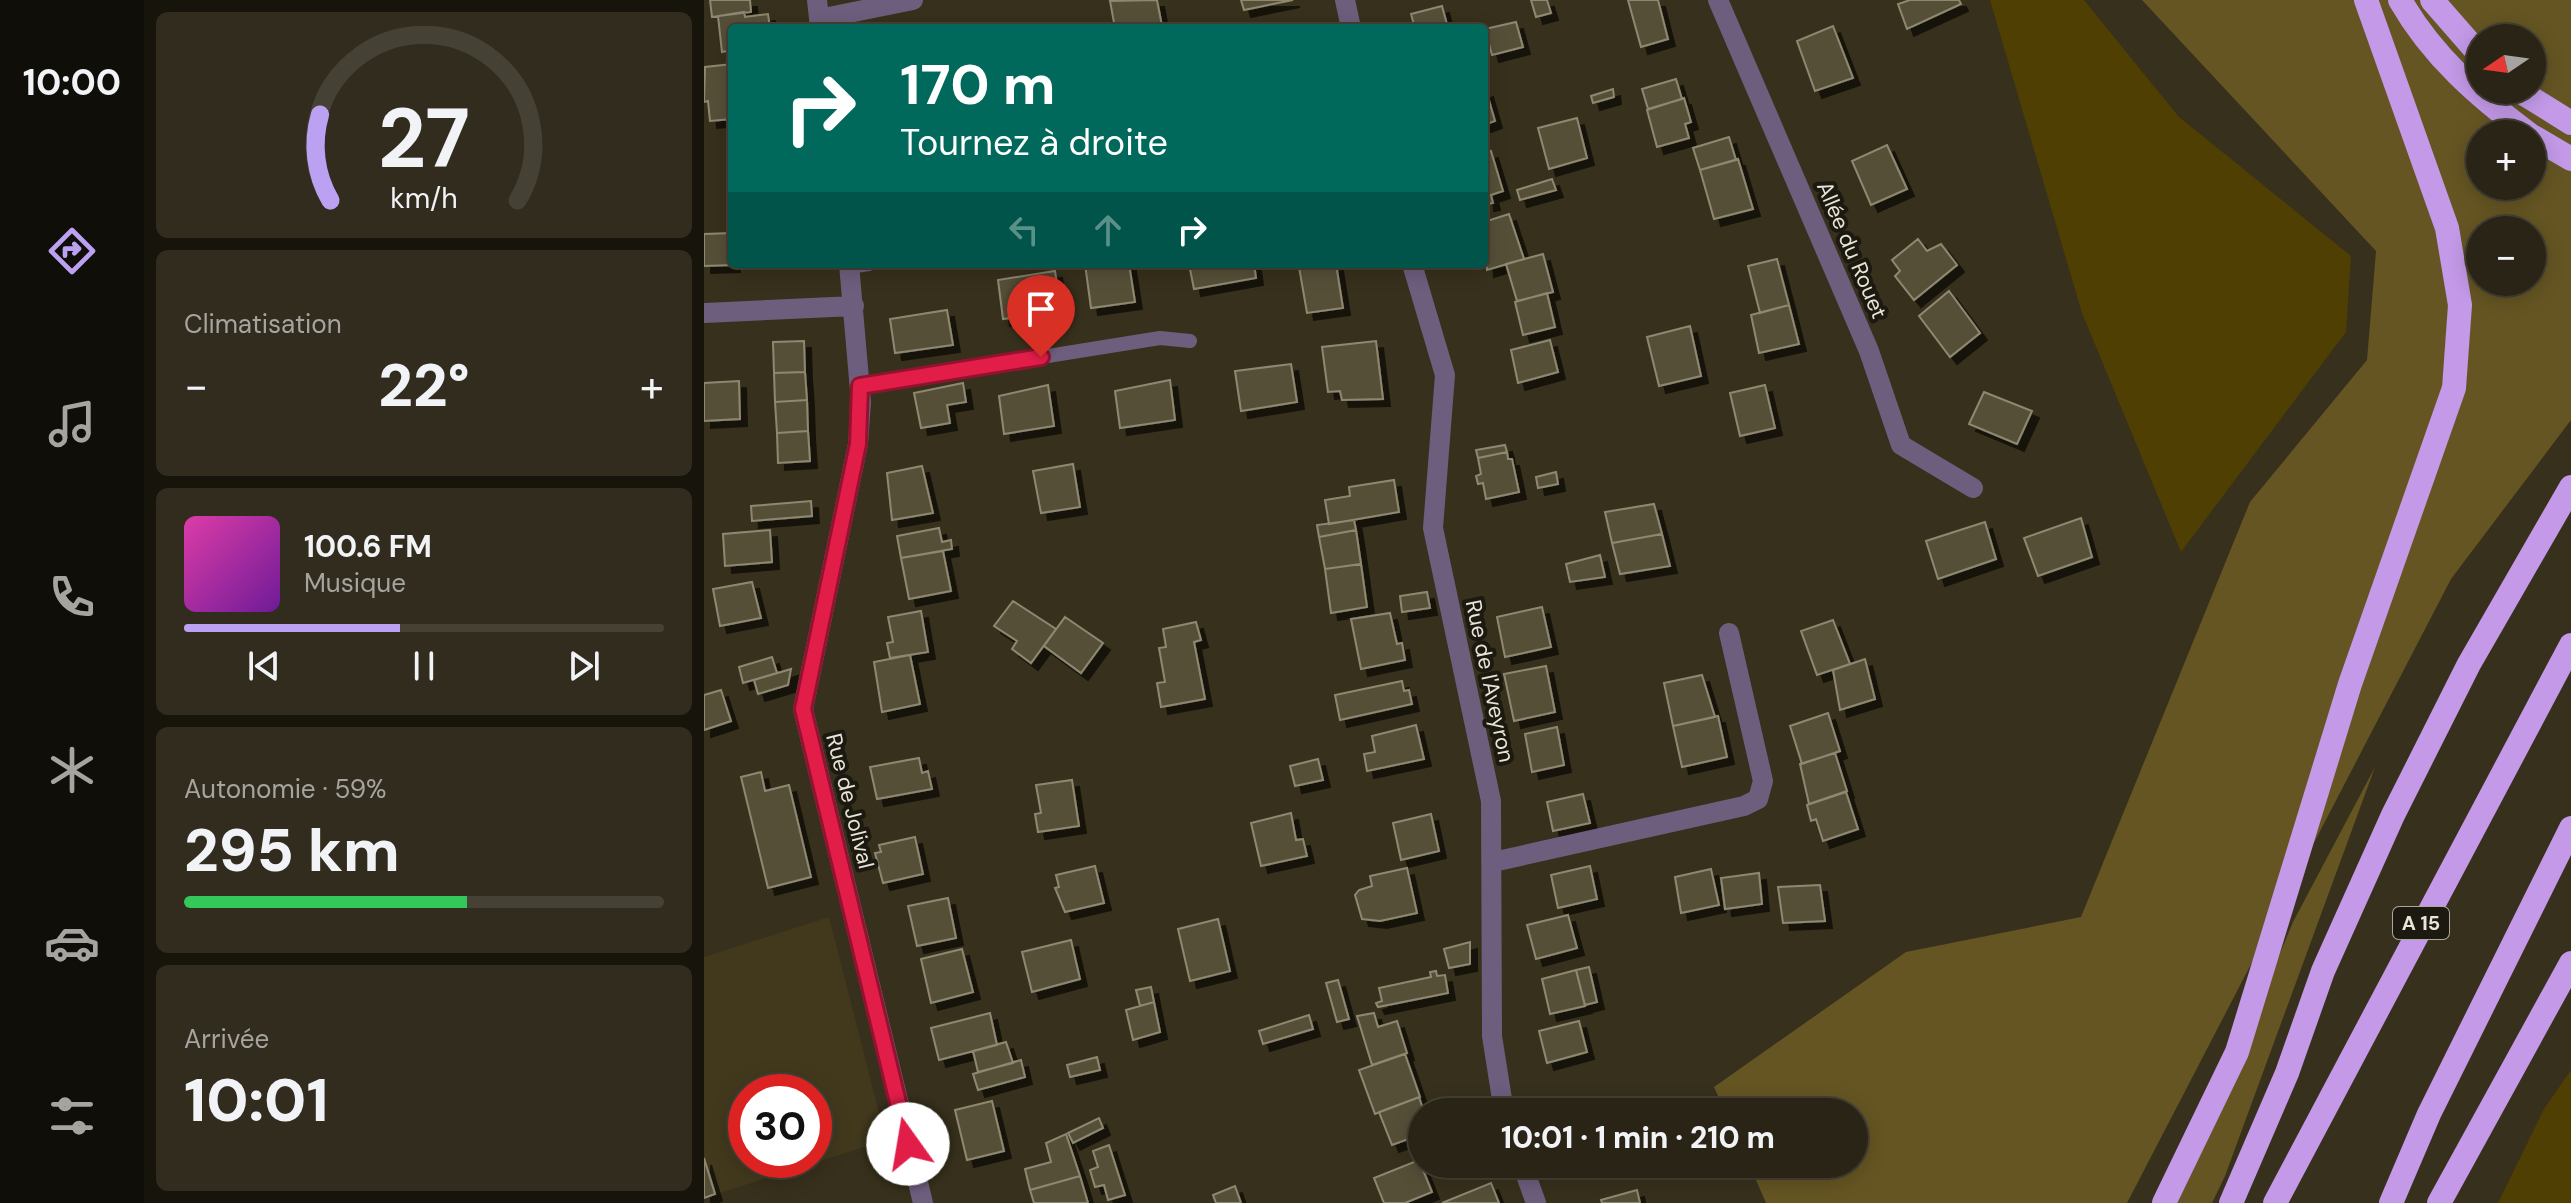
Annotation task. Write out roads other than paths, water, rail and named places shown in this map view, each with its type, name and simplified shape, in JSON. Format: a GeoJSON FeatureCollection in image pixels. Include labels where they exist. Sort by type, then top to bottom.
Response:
{"type":"FeatureCollection","features":[{"type":"Feature","properties":{"kind":"highway"},"geometry":{"type":"LineString","coordinates":[[2164,1203],[2237,1052],[2350,684],[2454,388],[2460,305],[2447,228],[2366,0]]}},
{"type":"Feature","properties":{"kind":"highway"},"geometry":{"type":"LineString","coordinates":[[2400,0],[2419,32],[2445,62],[2475,93],[2510,120]]}},
{"type":"Feature","properties":{"kind":"highway"},"geometry":{"type":"LineString","coordinates":[[2432,0],[2466,39]]}},
{"type":"Feature","properties":{"kind":"highway"},"geometry":{"type":"LineString","coordinates":[[2540,104],[2571,123]]}},
{"type":"Feature","properties":{"kind":"highway"},"geometry":{"type":"LineString","coordinates":[[2546,144],[2571,159]]}},
{"type":"Feature","properties":{"kind":"highway"},"geometry":{"type":"LineString","coordinates":[[2231,1203],[2287,1073],[2323,971],[2393,815],[2469,664],[2571,487]]}},
{"type":"Feature","properties":{"kind":"highway","name":"A 15"},"geometry":{"type":"LineString","coordinates":[[2275,1203],[2571,645]]}},
{"type":"Feature","properties":{"kind":"highway"},"geometry":{"type":"LineString","coordinates":[[2391,1203],[2429,1114],[2571,828]]}},
{"type":"Feature","properties":{"kind":"highway"},"geometry":{"type":"LineString","coordinates":[[2439,1203],[2571,963]]}},
{"type":"Feature","properties":{"kind":"street"},"geometry":{"type":"LineString","coordinates":[[818,16],[913,0]]}},
{"type":"Feature","properties":{"kind":"street"},"geometry":{"type":"LineString","coordinates":[[1345,0],[1350,24]]}},
{"type":"Feature","properties":{"kind":"street","name":"Allée du Rouet"},"geometry":{"type":"LineString","coordinates":[[1718,0],[1858,325],[1901,445],[1973,488]]}},
{"type":"Feature","properties":{"kind":"street","name":"Rue de Jolival"},"geometry":{"type":"LineString","coordinates":[[856,268],[854,306],[860,386],[858,444],[803,709],[923,1203]]}},
{"type":"Feature","properties":{"kind":"street","name":"Rue de l'Aveyron"},"geometry":{"type":"LineString","coordinates":[[1413,268],[1445,375],[1433,528],[1491,801],[1492,1036],[1502,1098]]}},
{"type":"Feature","properties":{"kind":"street"},"geometry":{"type":"LineString","coordinates":[[704,313],[854,306]]}},
{"type":"Feature","properties":{"kind":"street"},"geometry":{"type":"LineString","coordinates":[[1493,862],[1744,806],[1758,799],[1763,781],[1729,633]]}},
{"type":"Feature","properties":{"kind":"street"},"geometry":{"type":"LineString","coordinates":[[1527,1178],[1536,1203]]}},
{"type":"Feature","properties":{"kind":"lane"},"geometry":{"type":"LineString","coordinates":[[860,386],[1160,338],[1190,341]]}}]}
